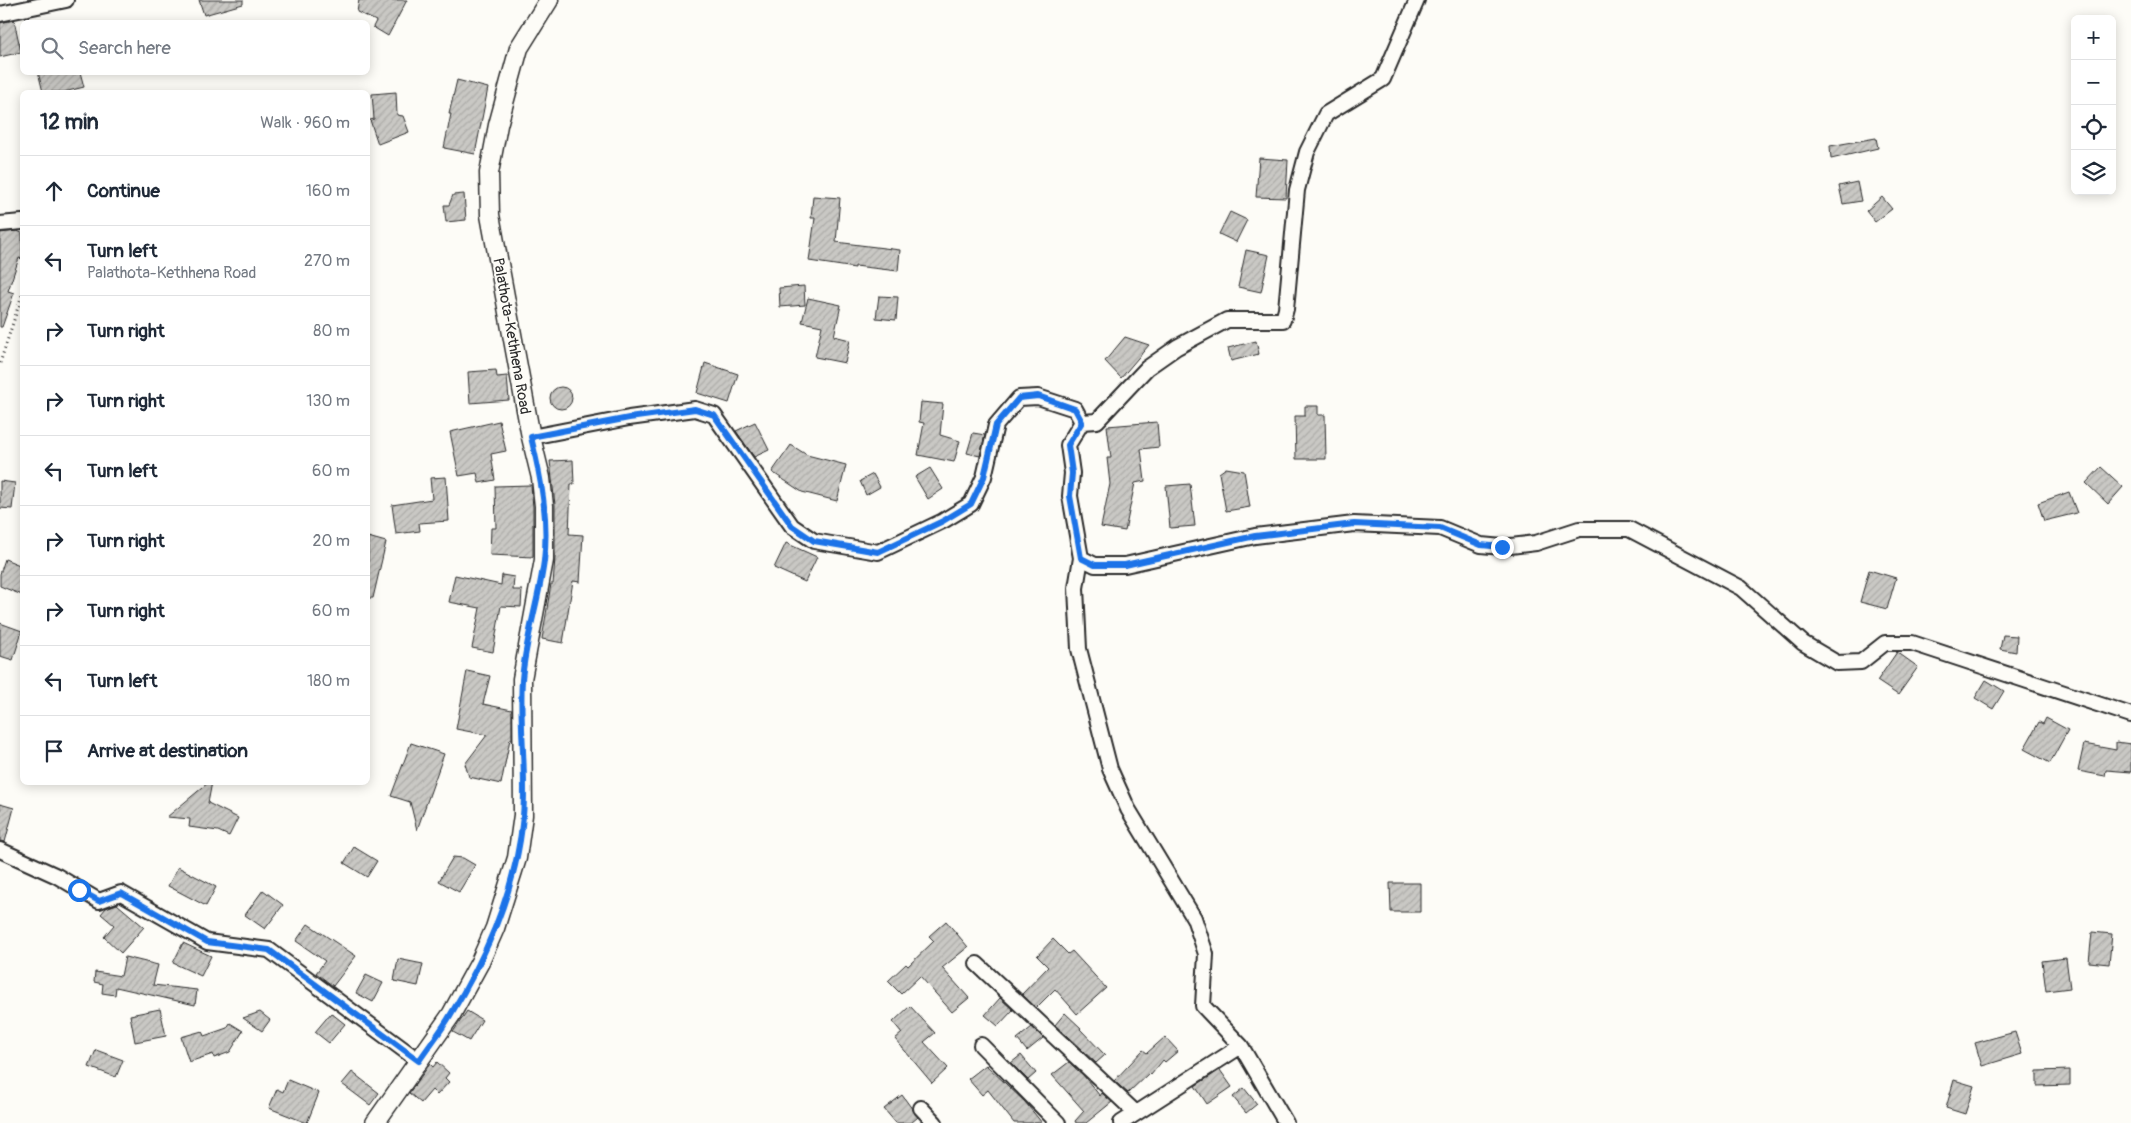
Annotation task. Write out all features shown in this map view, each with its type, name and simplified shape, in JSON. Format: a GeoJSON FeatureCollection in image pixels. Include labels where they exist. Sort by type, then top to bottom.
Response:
{"type":"FeatureCollection","features":[{"type":"Feature","properties":{"kind":"street"},"geometry":{"type":"LineString","coordinates":[[0,14],[66,0]]}},
{"type":"Feature","properties":{"kind":"street","name":"Palathota-Kethhena Road"},"geometry":{"type":"LineString","coordinates":[[375,1123],[451,1015],[480,962],[495,928],[516,858],[523,816],[522,679],[544,560],[544,506],[541,478],[531,437],[490,215],[489,173],[498,125],[519,48],[549,0]]}},
{"type":"Feature","properties":{"kind":"street"},"geometry":{"type":"LineString","coordinates":[[1082,422],[1097,420],[1147,368],[1177,347],[1227,320],[1283,320],[1286,309],[1297,190],[1307,152],[1326,114],[1383,79],[1417,0]]}},
{"type":"Feature","properties":{"kind":"street"},"geometry":{"type":"LineString","coordinates":[[0,224],[20,222]]}},
{"type":"Feature","properties":{"kind":"street"},"geometry":{"type":"LineString","coordinates":[[531,437],[629,418],[695,409],[714,415],[792,526],[814,541],[878,552],[943,521],[971,504],[984,477],[996,425],[1019,398],[1038,396],[1075,409],[1082,422]]}},
{"type":"Feature","properties":{"kind":"street"},"geometry":{"type":"LineString","coordinates":[[1082,422],[1068,445],[1072,473],[1070,496],[1081,558],[1076,588],[1079,649],[1110,769],[1128,809],[1194,918],[1206,954],[1203,1006],[1241,1046],[1286,1123]]}},
{"type":"Feature","properties":{"kind":"street"},"geometry":{"type":"LineString","coordinates":[[1081,558],[1095,565],[1125,565],[1255,536],[1354,524],[1440,528],[1481,545],[1502,547],[1536,543],[1579,529],[1629,529],[1741,588],[1803,643],[1837,663],[1861,662],[1885,643],[1912,643],[2131,715]]}},
{"type":"Feature","properties":{"kind":"street"},"geometry":{"type":"LineString","coordinates":[[0,850],[57,876],[99,901],[121,893],[207,942],[269,950],[419,1061]]}},
{"type":"Feature","properties":{"kind":"street"},"geometry":{"type":"LineString","coordinates":[[977,964],[1136,1113]]}},
{"type":"Feature","properties":{"kind":"street"},"geometry":{"type":"LineString","coordinates":[[981,1045],[1058,1123]]}},
{"type":"Feature","properties":{"kind":"street"},"geometry":{"type":"LineString","coordinates":[[1121,1123],[1241,1046]]}},
{"type":"Feature","properties":{"kind":"street"},"geometry":{"type":"LineString","coordinates":[[921,1108],[935,1123]]}},
{"type":"Feature","properties":{"kind":"path"},"geometry":{"type":"LineString","coordinates":[[0,363],[20,302]]}},
{"type":"Feature","properties":{"kind":"building"},"geometry":{"type":"Polygon","coordinates":[[[199,0],[243,0],[243,4],[204,15],[199,0]]]}},
{"type":"Feature","properties":{"kind":"building"},"geometry":{"type":"Polygon","coordinates":[[[359,0],[407,0],[388,36],[373,27],[376,21],[357,12],[359,0]]]}},
{"type":"Feature","properties":{"kind":"building"},"geometry":{"type":"Polygon","coordinates":[[[14,20],[20,52],[0,57],[0,23],[14,20]]]}},
{"type":"Feature","properties":{"kind":"building"},"geometry":{"type":"Polygon","coordinates":[[[39,75],[81,75],[84,87],[72,90],[42,90],[39,75]]]}},
{"type":"Feature","properties":{"kind":"building"},"geometry":{"type":"Polygon","coordinates":[[[457,80],[488,88],[475,154],[444,148],[457,80]]]}},
{"type":"Feature","properties":{"kind":"building"},"geometry":{"type":"Polygon","coordinates":[[[396,92],[397,115],[403,116],[409,132],[378,144],[370,120],[374,119],[372,94],[396,92]]]}},
{"type":"Feature","properties":{"kind":"building"},"geometry":{"type":"Polygon","coordinates":[[[1876,138],[1878,148],[1831,159],[1830,146],[1876,138]]]}},
{"type":"Feature","properties":{"kind":"building"},"geometry":{"type":"Polygon","coordinates":[[[1259,158],[1288,160],[1286,198],[1256,197],[1259,158]]]}},
{"type":"Feature","properties":{"kind":"building"},"geometry":{"type":"Polygon","coordinates":[[[1857,182],[1861,201],[1843,204],[1839,186],[1857,182]]]}},
{"type":"Feature","properties":{"kind":"building"},"geometry":{"type":"Polygon","coordinates":[[[464,194],[466,220],[446,222],[444,205],[449,205],[453,195],[464,194]]]}},
{"type":"Feature","properties":{"kind":"building"},"geometry":{"type":"Polygon","coordinates":[[[813,196],[840,198],[836,242],[900,250],[898,271],[855,266],[855,268],[809,261],[815,218],[811,218],[813,196]]]}},
{"type":"Feature","properties":{"kind":"building"},"geometry":{"type":"Polygon","coordinates":[[[1882,197],[1892,209],[1875,222],[1866,211],[1882,197]]]}},
{"type":"Feature","properties":{"kind":"building"},"geometry":{"type":"Polygon","coordinates":[[[1230,212],[1247,220],[1236,242],[1219,234],[1230,212]]]}},
{"type":"Feature","properties":{"kind":"building"},"geometry":{"type":"Polygon","coordinates":[[[20,232],[20,258],[8,291],[14,293],[2,327],[0,327],[0,233],[20,232]]]}},
{"type":"Feature","properties":{"kind":"building"},"geometry":{"type":"Polygon","coordinates":[[[1246,250],[1269,255],[1261,292],[1238,287],[1246,250]]]}},
{"type":"Feature","properties":{"kind":"building"},"geometry":{"type":"Polygon","coordinates":[[[804,286],[805,305],[780,307],[779,288],[804,286]]]}},
{"type":"Feature","properties":{"kind":"building"},"geometry":{"type":"Polygon","coordinates":[[[879,296],[898,297],[896,320],[876,318],[879,296]]]}},
{"type":"Feature","properties":{"kind":"building"},"geometry":{"type":"Polygon","coordinates":[[[808,298],[841,305],[834,336],[850,340],[845,363],[815,357],[822,326],[802,322],[808,298]]]}},
{"type":"Feature","properties":{"kind":"building"},"geometry":{"type":"Polygon","coordinates":[[[1125,337],[1149,345],[1121,378],[1105,361],[1125,337]]]}},
{"type":"Feature","properties":{"kind":"building"},"geometry":{"type":"Polygon","coordinates":[[[1256,341],[1259,354],[1231,361],[1228,348],[1256,341]]]}},
{"type":"Feature","properties":{"kind":"building"},"geometry":{"type":"Polygon","coordinates":[[[705,363],[738,374],[729,403],[697,393],[705,363]]]}},
{"type":"Feature","properties":{"kind":"building"},"geometry":{"type":"Polygon","coordinates":[[[496,370],[497,377],[507,376],[509,400],[470,403],[468,372],[496,370]]]}},
{"type":"Feature","properties":{"kind":"building"},"geometry":{"type":"Polygon","coordinates":[[[561,387],[569,390],[572,398],[569,406],[561,409],[553,406],[550,398],[553,390],[561,387]]]}},
{"type":"Feature","properties":{"kind":"building"},"geometry":{"type":"Polygon","coordinates":[[[921,402],[943,404],[940,435],[960,441],[954,462],[918,455],[924,423],[919,422],[921,402]]]}},
{"type":"Feature","properties":{"kind":"building"},"geometry":{"type":"Polygon","coordinates":[[[1305,406],[1318,406],[1318,415],[1325,415],[1326,459],[1296,459],[1295,416],[1305,416],[1305,406]]]}},
{"type":"Feature","properties":{"kind":"building"},"geometry":{"type":"Polygon","coordinates":[[[499,421],[506,451],[491,454],[495,480],[479,483],[477,473],[459,476],[450,432],[499,421]]]}},
{"type":"Feature","properties":{"kind":"building"},"geometry":{"type":"Polygon","coordinates":[[[755,422],[769,450],[754,457],[736,431],[755,422]]]}},
{"type":"Feature","properties":{"kind":"building"},"geometry":{"type":"Polygon","coordinates":[[[1157,422],[1159,447],[1141,449],[1145,481],[1135,483],[1125,531],[1101,527],[1110,484],[1107,458],[1111,458],[1107,426],[1157,422]]]}},
{"type":"Feature","properties":{"kind":"building"},"geometry":{"type":"Polygon","coordinates":[[[973,433],[985,435],[980,456],[967,453],[973,433]]]}},
{"type":"Feature","properties":{"kind":"building"},"geometry":{"type":"Polygon","coordinates":[[[791,445],[807,455],[846,465],[837,501],[802,492],[772,472],[791,445]]]}},
{"type":"Feature","properties":{"kind":"building"},"geometry":{"type":"Polygon","coordinates":[[[573,460],[574,484],[571,484],[569,534],[583,535],[580,582],[573,581],[563,643],[542,639],[551,584],[553,584],[555,558],[555,505],[550,461],[573,460]]]}},
{"type":"Feature","properties":{"kind":"building"},"geometry":{"type":"Polygon","coordinates":[[[2101,467],[2123,487],[2108,504],[2086,483],[2101,467]]]}},
{"type":"Feature","properties":{"kind":"building"},"geometry":{"type":"Polygon","coordinates":[[[930,468],[943,489],[928,499],[915,477],[930,468]]]}},
{"type":"Feature","properties":{"kind":"building"},"geometry":{"type":"Polygon","coordinates":[[[1226,468],[1244,471],[1250,507],[1226,511],[1219,473],[1226,468]]]}},
{"type":"Feature","properties":{"kind":"building"},"geometry":{"type":"Polygon","coordinates":[[[873,474],[880,487],[866,495],[860,481],[873,474]]]}},
{"type":"Feature","properties":{"kind":"building"},"geometry":{"type":"Polygon","coordinates":[[[446,477],[449,521],[419,523],[420,531],[396,534],[392,505],[432,499],[430,478],[446,477]]]}},
{"type":"Feature","properties":{"kind":"building"},"geometry":{"type":"Polygon","coordinates":[[[0,481],[15,483],[12,509],[0,508],[0,481]]]}},
{"type":"Feature","properties":{"kind":"building"},"geometry":{"type":"Polygon","coordinates":[[[1190,484],[1195,526],[1170,528],[1166,486],[1190,484]]]}},
{"type":"Feature","properties":{"kind":"building"},"geometry":{"type":"Polygon","coordinates":[[[531,485],[533,557],[490,555],[491,528],[496,528],[495,486],[531,485]]]}},
{"type":"Feature","properties":{"kind":"building"},"geometry":{"type":"Polygon","coordinates":[[[2069,492],[2077,513],[2044,521],[2038,503],[2069,492]]]}},
{"type":"Feature","properties":{"kind":"building"},"geometry":{"type":"Polygon","coordinates":[[[370,538],[386,542],[373,598],[370,598],[370,538]]]}},
{"type":"Feature","properties":{"kind":"building"},"geometry":{"type":"Polygon","coordinates":[[[786,543],[817,557],[805,582],[774,568],[786,543]]]}},
{"type":"Feature","properties":{"kind":"building"},"geometry":{"type":"Polygon","coordinates":[[[5,559],[20,565],[20,594],[0,586],[0,574],[5,559]]]}},
{"type":"Feature","properties":{"kind":"building"},"geometry":{"type":"Polygon","coordinates":[[[1869,570],[1896,578],[1887,609],[1860,602],[1869,570]]]}},
{"type":"Feature","properties":{"kind":"building"},"geometry":{"type":"Polygon","coordinates":[[[455,575],[501,585],[502,575],[514,577],[513,590],[522,590],[521,607],[501,606],[493,652],[472,648],[480,608],[449,602],[455,575]]]}},
{"type":"Feature","properties":{"kind":"building"},"geometry":{"type":"Polygon","coordinates":[[[0,623],[20,630],[20,637],[13,660],[0,656],[0,623]]]}},
{"type":"Feature","properties":{"kind":"building"},"geometry":{"type":"Polygon","coordinates":[[[2003,635],[2017,636],[2016,652],[2000,649],[2003,635]]]}},
{"type":"Feature","properties":{"kind":"building"},"geometry":{"type":"Polygon","coordinates":[[[1897,652],[1918,667],[1898,695],[1877,681],[1897,652]]]}},
{"type":"Feature","properties":{"kind":"building"},"geometry":{"type":"Polygon","coordinates":[[[467,671],[490,676],[483,704],[512,710],[512,739],[510,739],[501,784],[469,777],[465,764],[487,735],[456,729],[467,671]]]}},
{"type":"Feature","properties":{"kind":"building"},"geometry":{"type":"Polygon","coordinates":[[[1986,680],[2004,691],[1993,709],[1975,698],[1986,680]]]}},
{"type":"Feature","properties":{"kind":"building"},"geometry":{"type":"Polygon","coordinates":[[[2046,718],[2068,730],[2050,763],[2024,749],[2039,722],[2043,724],[2046,718]]]}},
{"type":"Feature","properties":{"kind":"building"},"geometry":{"type":"Polygon","coordinates":[[[2116,742],[2131,744],[2131,772],[2106,770],[2105,776],[2078,771],[2084,744],[2116,750],[2116,742]]]}},
{"type":"Feature","properties":{"kind":"building"},"geometry":{"type":"Polygon","coordinates":[[[411,743],[444,754],[417,830],[410,802],[391,796],[411,743]]]}},
{"type":"Feature","properties":{"kind":"building"},"geometry":{"type":"Polygon","coordinates":[[[205,785],[211,785],[208,803],[238,818],[229,836],[218,831],[189,827],[190,819],[167,817],[205,785]]]}},
{"type":"Feature","properties":{"kind":"building"},"geometry":{"type":"Polygon","coordinates":[[[0,804],[14,808],[5,842],[0,841],[0,804]]]}},
{"type":"Feature","properties":{"kind":"building"},"geometry":{"type":"Polygon","coordinates":[[[354,847],[377,861],[367,877],[344,863],[354,847]]]}},
{"type":"Feature","properties":{"kind":"building"},"geometry":{"type":"Polygon","coordinates":[[[453,857],[463,858],[475,865],[459,892],[439,881],[453,857]]]}},
{"type":"Feature","properties":{"kind":"building"},"geometry":{"type":"Polygon","coordinates":[[[178,867],[216,887],[206,906],[168,886],[178,867]]]}},
{"type":"Feature","properties":{"kind":"building"},"geometry":{"type":"Polygon","coordinates":[[[1390,883],[1420,883],[1420,912],[1391,912],[1390,883]]]}},
{"type":"Feature","properties":{"kind":"building"},"geometry":{"type":"Polygon","coordinates":[[[263,890],[283,905],[265,929],[245,915],[263,890]]]}},
{"type":"Feature","properties":{"kind":"building"},"geometry":{"type":"Polygon","coordinates":[[[117,904],[144,927],[121,953],[104,937],[114,925],[101,914],[106,908],[117,904]]]}},
{"type":"Feature","properties":{"kind":"building"},"geometry":{"type":"Polygon","coordinates":[[[946,921],[968,947],[942,968],[969,998],[952,1012],[920,976],[901,994],[888,981],[906,964],[908,966],[934,941],[929,936],[946,921]]]}},
{"type":"Feature","properties":{"kind":"building"},"geometry":{"type":"Polygon","coordinates":[[[308,924],[356,956],[333,986],[316,973],[325,961],[296,941],[308,924]]]}},
{"type":"Feature","properties":{"kind":"building"},"geometry":{"type":"Polygon","coordinates":[[[2092,932],[2112,934],[2109,964],[2089,962],[2092,932]]]}},
{"type":"Feature","properties":{"kind":"building"},"geometry":{"type":"Polygon","coordinates":[[[1053,939],[1068,954],[1072,951],[1106,988],[1077,1014],[1055,989],[1036,1008],[1022,994],[1048,967],[1037,956],[1053,939]]]}},
{"type":"Feature","properties":{"kind":"building"},"geometry":{"type":"Polygon","coordinates":[[[183,943],[211,956],[201,976],[173,963],[183,943]]]}},
{"type":"Feature","properties":{"kind":"building"},"geometry":{"type":"Polygon","coordinates":[[[125,957],[158,965],[153,985],[197,990],[195,1005],[116,987],[115,995],[102,993],[103,984],[94,982],[95,972],[121,976],[125,957]]]}},
{"type":"Feature","properties":{"kind":"building"},"geometry":{"type":"Polygon","coordinates":[[[2066,958],[2070,988],[2046,991],[2042,961],[2066,958]]]}},
{"type":"Feature","properties":{"kind":"building"},"geometry":{"type":"Polygon","coordinates":[[[398,959],[423,964],[418,986],[394,981],[398,959]]]}},
{"type":"Feature","properties":{"kind":"building"},"geometry":{"type":"Polygon","coordinates":[[[366,975],[383,983],[373,1002],[356,993],[366,975]]]}},
{"type":"Feature","properties":{"kind":"building"},"geometry":{"type":"Polygon","coordinates":[[[1000,998],[1013,1010],[998,1026],[985,1015],[1000,998]]]}},
{"type":"Feature","properties":{"kind":"building"},"geometry":{"type":"Polygon","coordinates":[[[910,1006],[935,1033],[924,1042],[948,1068],[932,1083],[895,1039],[902,1033],[893,1022],[910,1006]]]}},
{"type":"Feature","properties":{"kind":"building"},"geometry":{"type":"Polygon","coordinates":[[[160,1009],[166,1036],[135,1042],[130,1015],[160,1009]]]}},
{"type":"Feature","properties":{"kind":"building"},"geometry":{"type":"Polygon","coordinates":[[[467,1011],[482,1020],[469,1041],[453,1032],[467,1011]]]}},
{"type":"Feature","properties":{"kind":"building"},"geometry":{"type":"Polygon","coordinates":[[[260,1012],[270,1020],[262,1031],[243,1018],[260,1012]]]}},
{"type":"Feature","properties":{"kind":"building"},"geometry":{"type":"Polygon","coordinates":[[[331,1013],[345,1024],[329,1043],[315,1032],[331,1013]]]}},
{"type":"Feature","properties":{"kind":"building"},"geometry":{"type":"Polygon","coordinates":[[[1065,1013],[1105,1055],[1096,1063],[1055,1025],[1065,1013]]]}},
{"type":"Feature","properties":{"kind":"building"},"geometry":{"type":"Polygon","coordinates":[[[230,1023],[243,1031],[230,1052],[214,1058],[213,1054],[189,1062],[181,1037],[202,1031],[204,1036],[227,1028],[230,1023]]]}},
{"type":"Feature","properties":{"kind":"building"},"geometry":{"type":"Polygon","coordinates":[[[1032,1027],[1043,1038],[1027,1051],[1017,1039],[1032,1027]]]}},
{"type":"Feature","properties":{"kind":"building"},"geometry":{"type":"Polygon","coordinates":[[[2015,1032],[2022,1054],[1982,1066],[1975,1043],[2015,1032]]]}},
{"type":"Feature","properties":{"kind":"building"},"geometry":{"type":"Polygon","coordinates":[[[1165,1037],[1178,1051],[1165,1062],[1163,1060],[1151,1075],[1149,1073],[1128,1093],[1114,1081],[1143,1050],[1147,1053],[1165,1037]]]}},
{"type":"Feature","properties":{"kind":"building"},"geometry":{"type":"Polygon","coordinates":[[[96,1050],[123,1060],[116,1077],[89,1067],[96,1050]]]}},
{"type":"Feature","properties":{"kind":"building"},"geometry":{"type":"Polygon","coordinates":[[[1021,1055],[1036,1073],[1028,1080],[1011,1063],[1021,1055]]]}},
{"type":"Feature","properties":{"kind":"building"},"geometry":{"type":"Polygon","coordinates":[[[437,1062],[449,1073],[445,1078],[449,1082],[437,1095],[432,1090],[421,1103],[409,1093],[430,1064],[433,1067],[437,1062]]]}},
{"type":"Feature","properties":{"kind":"building"},"geometry":{"type":"Polygon","coordinates":[[[1069,1062],[1083,1075],[1100,1096],[1102,1093],[1112,1102],[1086,1123],[1076,1123],[1075,1121],[1084,1111],[1052,1075],[1069,1062]]]}},
{"type":"Feature","properties":{"kind":"building"},"geometry":{"type":"Polygon","coordinates":[[[986,1065],[1025,1102],[1042,1123],[1014,1123],[988,1090],[982,1095],[968,1079],[986,1065]]]}},
{"type":"Feature","properties":{"kind":"building"},"geometry":{"type":"Polygon","coordinates":[[[1220,1070],[1232,1087],[1207,1104],[1195,1086],[1220,1070]]]}},
{"type":"Feature","properties":{"kind":"building"},"geometry":{"type":"Polygon","coordinates":[[[2070,1070],[2070,1085],[2037,1086],[2037,1071],[2070,1070]]]}},
{"type":"Feature","properties":{"kind":"building"},"geometry":{"type":"Polygon","coordinates":[[[352,1072],[379,1093],[370,1105],[342,1084],[352,1072]]]}},
{"type":"Feature","properties":{"kind":"building"},"geometry":{"type":"Polygon","coordinates":[[[288,1080],[319,1093],[307,1123],[269,1108],[277,1089],[283,1092],[288,1080]]]}},
{"type":"Feature","properties":{"kind":"building"},"geometry":{"type":"Polygon","coordinates":[[[1954,1080],[1974,1086],[1965,1114],[1946,1108],[1954,1080]]]}},
{"type":"Feature","properties":{"kind":"building"},"geometry":{"type":"Polygon","coordinates":[[[1244,1088],[1257,1104],[1246,1113],[1233,1097],[1244,1088]]]}},
{"type":"Feature","properties":{"kind":"building"},"geometry":{"type":"Polygon","coordinates":[[[902,1095],[918,1117],[911,1123],[896,1123],[884,1109],[902,1095]]]}},
{"type":"Feature","properties":{"kind":"route"},"geometry":{"type":"LineString","coordinates":[[79,890],[99,901],[121,893],[207,942],[269,950],[419,1061],[451,1015],[480,962],[495,928],[516,858],[523,816],[522,679],[544,560],[544,506],[541,478],[531,437],[629,418],[695,409],[714,415],[792,526],[814,541],[878,552],[943,521],[971,504],[984,477],[996,425],[1019,398],[1038,396],[1075,409],[1082,422],[1068,445],[1072,473],[1070,496],[1081,558],[1095,565],[1125,565],[1255,536],[1354,524],[1440,528],[1481,545],[1502,547]]}}]}
